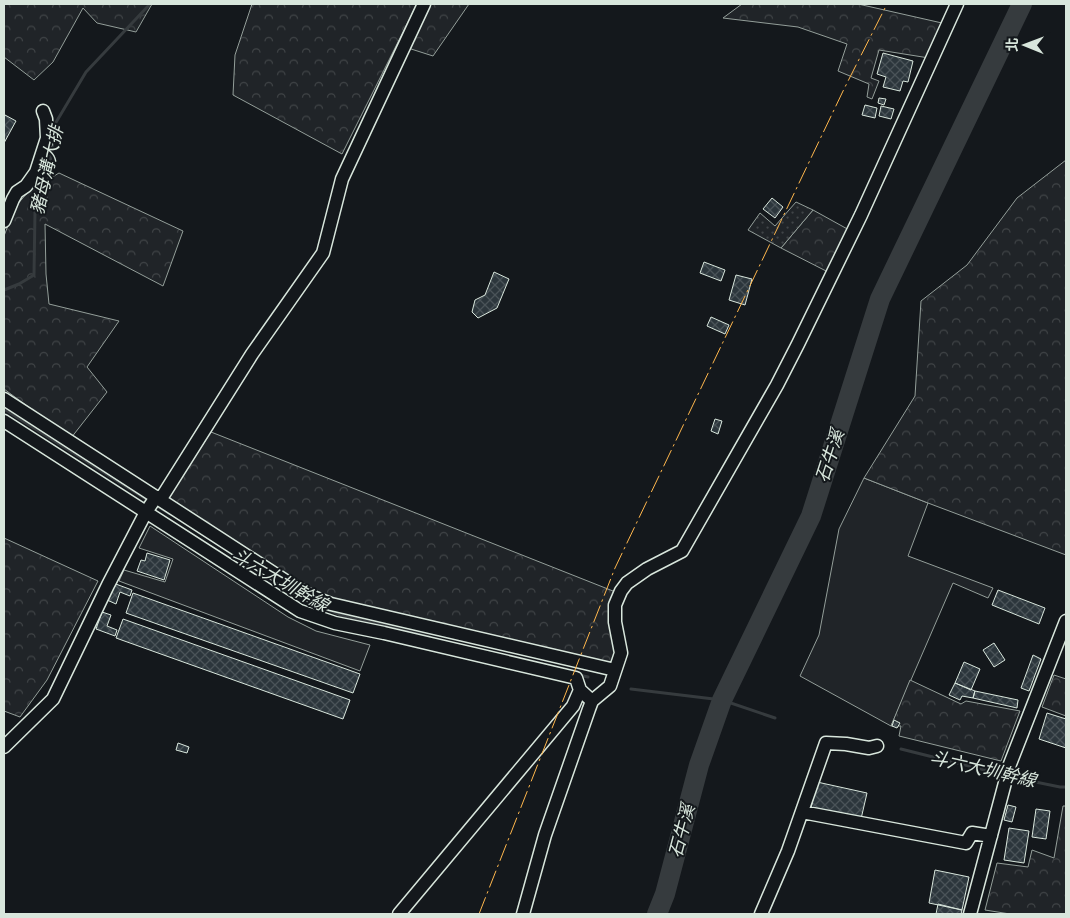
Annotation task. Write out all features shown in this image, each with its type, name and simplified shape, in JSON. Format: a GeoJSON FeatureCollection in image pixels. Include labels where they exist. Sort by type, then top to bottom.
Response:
{"type":"FeatureCollection","features":[{"type":"Feature","properties":{"kind":"street"},"geometry":{"type":"LineString","coordinates":[[156,497],[162,497],[252,354],[323,253],[342,179],[424,4]]}},
{"type":"Feature","properties":{"kind":"street"},"geometry":{"type":"LineString","coordinates":[[523,914],[544,835],[595,699],[610,686],[621,653],[615,622],[616,605],[621,591],[627,583],[682,551],[798,344],[861,216],[957,4]]}},
{"type":"Feature","properties":{"kind":"street"},"geometry":{"type":"LineString","coordinates":[[4,221],[17,192],[26,186],[36,172],[47,138],[44,111]]}},
{"type":"Feature","properties":{"kind":"street"},"geometry":{"type":"LineString","coordinates":[[4,399],[313,597],[331,604],[615,670]]}},
{"type":"Feature","properties":{"kind":"street"},"geometry":{"type":"LineString","coordinates":[[4,421],[300,611],[335,624],[384,633],[576,678],[580,690],[595,699]]}},
{"type":"Feature","properties":{"kind":"street"},"geometry":{"type":"LineString","coordinates":[[4,747],[53,699],[108,586],[146,512],[156,497]]}},
{"type":"Feature","properties":{"kind":"street"},"geometry":{"type":"LineString","coordinates":[[970,914],[1010,764],[1066,621]]}},
{"type":"Feature","properties":{"kind":"street"},"geometry":{"type":"LineString","coordinates":[[399,914],[573,706],[580,690]]}},
{"type":"Feature","properties":{"kind":"street"},"geometry":{"type":"LineString","coordinates":[[761,914],[788,851],[826,743],[869,748],[877,746]]}},
{"type":"Feature","properties":{"kind":"street"},"geometry":{"type":"LineString","coordinates":[[802,812],[966,843],[972,833],[991,836]]}},
{"type":"Feature","properties":{"kind":"green space"},"geometry":{"type":"Polygon","coordinates":[[[4,4],[152,4],[136,32],[97,23],[83,8],[53,62],[34,80],[4,57],[4,4]]]}},
{"type":"Feature","properties":{"kind":"green space"},"geometry":{"type":"Polygon","coordinates":[[[252,4],[417,4],[342,154],[233,95],[235,55],[252,4]]]}},
{"type":"Feature","properties":{"kind":"green space"},"geometry":{"type":"Polygon","coordinates":[[[430,4],[469,4],[433,56],[408,48],[430,4]]]}},
{"type":"Feature","properties":{"kind":"green space"},"geometry":{"type":"Polygon","coordinates":[[[742,4],[858,4],[942,23],[929,58],[879,50],[871,78],[879,81],[872,99],[867,97],[869,84],[838,71],[847,44],[798,27],[723,18],[742,4]]]}},
{"type":"Feature","properties":{"kind":"green space"},"geometry":{"type":"Polygon","coordinates":[[[1066,160],[1066,555],[864,478],[915,396],[921,301],[967,265],[1017,198],[1066,160]]]}},
{"type":"Feature","properties":{"kind":"green space"},"geometry":{"type":"Polygon","coordinates":[[[59,173],[183,231],[163,286],[45,224],[49,304],[119,321],[87,367],[107,392],[71,438],[4,389],[4,236],[15,207],[29,191],[59,173]]]}},
{"type":"Feature","properties":{"kind":"green space"},"geometry":{"type":"Polygon","coordinates":[[[796,202],[813,210],[781,248],[748,230],[760,213],[775,226],[796,202]]]}},
{"type":"Feature","properties":{"kind":"green space"},"geometry":{"type":"Polygon","coordinates":[[[813,210],[851,231],[830,273],[781,248],[813,210]]]}},
{"type":"Feature","properties":{"kind":"green space"},"geometry":{"type":"Polygon","coordinates":[[[211,432],[618,593],[615,669],[338,602],[307,588],[166,501],[211,432]]]}},
{"type":"Feature","properties":{"kind":"green space"},"geometry":{"type":"Polygon","coordinates":[[[864,478],[928,503],[908,556],[993,588],[988,598],[953,583],[891,726],[800,676],[819,635],[839,529],[864,478]]]}},
{"type":"Feature","properties":{"kind":"green space"},"geometry":{"type":"Polygon","coordinates":[[[150,526],[288,617],[316,631],[370,645],[360,671],[119,581],[124,570],[165,582],[173,559],[139,548],[150,526]]]}},
{"type":"Feature","properties":{"kind":"green space"},"geometry":{"type":"Polygon","coordinates":[[[4,538],[98,581],[47,680],[20,717],[4,711],[4,538]]]}},
{"type":"Feature","properties":{"kind":"green space"},"geometry":{"type":"Polygon","coordinates":[[[1054,675],[1066,679],[1066,716],[1042,707],[1054,675]]]}},
{"type":"Feature","properties":{"kind":"green space"},"geometry":{"type":"Polygon","coordinates":[[[910,680],[961,704],[966,701],[1020,711],[1001,761],[899,736],[901,726],[891,726],[910,680]]]}},
{"type":"Feature","properties":{"kind":"green space"},"geometry":{"type":"Polygon","coordinates":[[[1063,806],[1066,806],[1066,914],[1010,914],[985,910],[997,863],[1028,867],[1032,850],[1054,858],[1063,806]]]}},
{"type":"Feature","properties":{"kind":"building"},"geometry":{"type":"Polygon","coordinates":[[[883,53],[913,61],[908,82],[903,81],[900,91],[883,87],[886,77],[877,74],[883,53]]]}},
{"type":"Feature","properties":{"kind":"building"},"geometry":{"type":"Polygon","coordinates":[[[879,98],[886,99],[884,105],[878,103],[879,98]]]}},
{"type":"Feature","properties":{"kind":"building"},"geometry":{"type":"Polygon","coordinates":[[[865,105],[877,108],[875,118],[862,115],[865,105]]]}},
{"type":"Feature","properties":{"kind":"building"},"geometry":{"type":"Polygon","coordinates":[[[881,106],[894,109],[891,119],[879,116],[881,106]]]}},
{"type":"Feature","properties":{"kind":"building"},"geometry":{"type":"Polygon","coordinates":[[[5,115],[16,121],[4,143],[4,117],[5,115]]]}},
{"type":"Feature","properties":{"kind":"building"},"geometry":{"type":"Polygon","coordinates":[[[772,198],[783,207],[775,218],[763,209],[772,198]]]}},
{"type":"Feature","properties":{"kind":"building"},"geometry":{"type":"Polygon","coordinates":[[[704,262],[725,270],[721,281],[700,273],[704,262]]]}},
{"type":"Feature","properties":{"kind":"building"},"geometry":{"type":"Polygon","coordinates":[[[494,272],[509,279],[497,308],[478,318],[472,312],[475,300],[485,295],[494,272]]]}},
{"type":"Feature","properties":{"kind":"building"},"geometry":{"type":"Polygon","coordinates":[[[736,275],[752,279],[745,305],[729,300],[736,275]]]}},
{"type":"Feature","properties":{"kind":"building"},"geometry":{"type":"Polygon","coordinates":[[[711,317],[729,325],[725,334],[707,326],[711,317]]]}},
{"type":"Feature","properties":{"kind":"building"},"geometry":{"type":"Polygon","coordinates":[[[715,419],[722,421],[718,434],[711,431],[715,419]]]}},
{"type":"Feature","properties":{"kind":"building"},"geometry":{"type":"Polygon","coordinates":[[[147,553],[170,560],[164,580],[137,571],[141,560],[145,561],[147,553]]]}},
{"type":"Feature","properties":{"kind":"building"},"geometry":{"type":"Polygon","coordinates":[[[113,583],[132,590],[130,596],[120,592],[116,604],[107,600],[113,583]]]}},
{"type":"Feature","properties":{"kind":"building"},"geometry":{"type":"Polygon","coordinates":[[[998,590],[1045,608],[1039,624],[992,605],[998,590]]]}},
{"type":"Feature","properties":{"kind":"building"},"geometry":{"type":"Polygon","coordinates":[[[133,593],[360,674],[353,693],[126,613],[133,593]]]}},
{"type":"Feature","properties":{"kind":"building"},"geometry":{"type":"Polygon","coordinates":[[[102,612],[111,615],[107,626],[117,630],[115,636],[96,629],[102,612]]]}},
{"type":"Feature","properties":{"kind":"building"},"geometry":{"type":"Polygon","coordinates":[[[123,619],[350,700],[343,719],[116,638],[123,619]]]}},
{"type":"Feature","properties":{"kind":"building"},"geometry":{"type":"Polygon","coordinates":[[[994,643],[1005,660],[994,667],[983,650],[994,643]]]}},
{"type":"Feature","properties":{"kind":"building"},"geometry":{"type":"Polygon","coordinates":[[[1033,655],[1041,659],[1029,691],[1021,688],[1033,655]]]}},
{"type":"Feature","properties":{"kind":"building"},"geometry":{"type":"Polygon","coordinates":[[[964,662],[980,669],[971,690],[955,683],[964,662]]]}},
{"type":"Feature","properties":{"kind":"building"},"geometry":{"type":"Polygon","coordinates":[[[955,683],[975,691],[973,698],[962,696],[960,700],[949,695],[955,683]]]}},
{"type":"Feature","properties":{"kind":"building"},"geometry":{"type":"Polygon","coordinates":[[[975,691],[1018,700],[1017,708],[973,698],[975,691]]]}},
{"type":"Feature","properties":{"kind":"building"},"geometry":{"type":"Polygon","coordinates":[[[1047,713],[1066,719],[1066,748],[1039,739],[1047,713]]]}},
{"type":"Feature","properties":{"kind":"building"},"geometry":{"type":"Polygon","coordinates":[[[894,720],[900,723],[897,728],[892,726],[894,720]]]}},
{"type":"Feature","properties":{"kind":"building"},"geometry":{"type":"Polygon","coordinates":[[[178,743],[189,747],[187,753],[176,750],[178,743]]]}},
{"type":"Feature","properties":{"kind":"building"},"geometry":{"type":"Polygon","coordinates":[[[817,782],[867,793],[861,819],[811,808],[817,782]]]}},
{"type":"Feature","properties":{"kind":"building"},"geometry":{"type":"Polygon","coordinates":[[[1008,805],[1016,807],[1012,822],[1004,820],[1008,805]]]}},
{"type":"Feature","properties":{"kind":"building"},"geometry":{"type":"Polygon","coordinates":[[[1036,809],[1050,811],[1046,839],[1032,837],[1036,809]]]}},
{"type":"Feature","properties":{"kind":"building"},"geometry":{"type":"Polygon","coordinates":[[[1009,828],[1029,831],[1024,863],[1004,860],[1009,828]]]}},
{"type":"Feature","properties":{"kind":"building"},"geometry":{"type":"Polygon","coordinates":[[[935,870],[969,877],[962,910],[929,903],[935,870]]]}},
{"type":"Feature","properties":{"kind":"building"},"geometry":{"type":"Polygon","coordinates":[[[938,904],[962,910],[961,914],[936,914],[938,904]]]}},
{"type":"Feature","properties":{"kind":"waterway","name":"豬母溝大排"},"geometry":{"type":"LineString","coordinates":[[4,290],[34,275],[35,211],[48,181],[55,124],[86,72],[150,4]]}},
{"type":"Feature","properties":{"kind":"waterway","name":"石牛溪"},"geometry":{"type":"LineString","coordinates":[[657,914],[665,894],[699,765],[722,700],[811,516],[880,299],[1022,4]]}},
{"type":"Feature","properties":{"kind":"waterway","name":"斗六大圳幹線"},"geometry":{"type":"LineString","coordinates":[[4,409],[149,501]]}},
{"type":"Feature","properties":{"kind":"waterway","name":"斗六大圳幹線"},"geometry":{"type":"LineString","coordinates":[[154,504],[170,514]]}},
{"type":"Feature","properties":{"kind":"waterway","name":"斗六大圳幹線"},"geometry":{"type":"LineString","coordinates":[[327,609],[340,615],[430,637]]}},
{"type":"Feature","properties":{"kind":"waterway","name":"斗六大圳幹線"},"geometry":{"type":"LineString","coordinates":[[579,675],[588,677]]}},
{"type":"Feature","properties":{"kind":"waterway","name":"斗六大圳幹線"},"geometry":{"type":"LineString","coordinates":[[631,689],[722,700],[775,718]]}},
{"type":"Feature","properties":{"kind":"waterway","name":"斗六大圳幹線"},"geometry":{"type":"LineString","coordinates":[[901,749],[1005,775]]}},
{"type":"Feature","properties":{"kind":"waterway","name":"斗六大圳幹線"},"geometry":{"type":"LineString","coordinates":[[1011,777],[1066,787]]}},
{"type":"Feature","properties":{"kind":"power"},"geometry":{"type":"LineString","coordinates":[[479,914],[615,568],[844,89],[887,4]]}}]}
